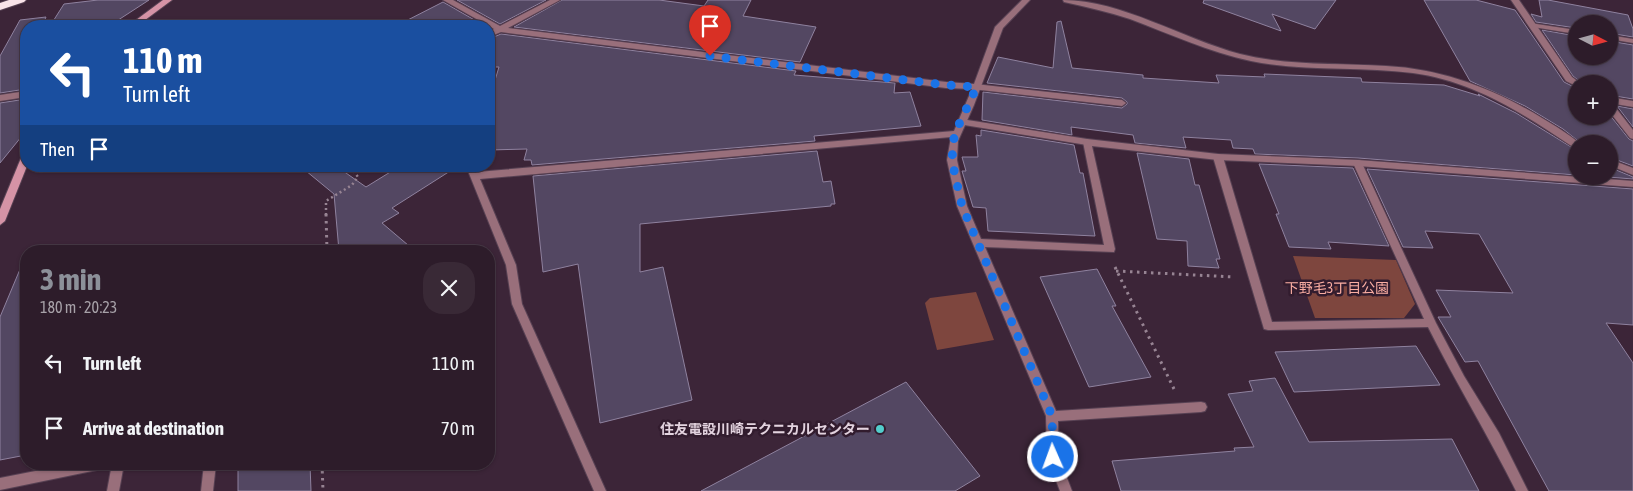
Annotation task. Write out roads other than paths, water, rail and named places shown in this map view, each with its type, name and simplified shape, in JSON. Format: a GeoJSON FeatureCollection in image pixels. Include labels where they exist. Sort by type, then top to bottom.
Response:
{"type":"FeatureCollection","features":[{"type":"Feature","properties":{"kind":"highway"},"geometry":{"type":"LineString","coordinates":[[0,7],[20,0]]}},
{"type":"Feature","properties":{"kind":"street"},"geometry":{"type":"LineString","coordinates":[[140,20],[168,0]]}},
{"type":"Feature","properties":{"kind":"street"},"geometry":{"type":"LineString","coordinates":[[447,0],[484,20]]}},
{"type":"Feature","properties":{"kind":"street"},"geometry":{"type":"LineString","coordinates":[[495,31],[556,0]]}},
{"type":"Feature","properties":{"kind":"street"},"geometry":{"type":"LineString","coordinates":[[1026,0],[999,28],[954,141],[952,160],[962,206],[1052,416],[1053,457],[1066,491]]}},
{"type":"Feature","properties":{"kind":"street"},"geometry":{"type":"LineString","coordinates":[[1066,0],[1109,9],[1240,57],[1272,62],[1438,76],[1471,86],[1505,100],[1534,116],[1568,139]]}},
{"type":"Feature","properties":{"kind":"street"},"geometry":{"type":"LineString","coordinates":[[1516,0],[1568,78]]}},
{"type":"Feature","properties":{"kind":"street"},"geometry":{"type":"LineString","coordinates":[[1533,25],[1568,31]]}},
{"type":"Feature","properties":{"kind":"street"},"geometry":{"type":"LineString","coordinates":[[495,26],[499,28],[916,82],[1122,103]]}},
{"type":"Feature","properties":{"kind":"street"},"geometry":{"type":"LineString","coordinates":[[1618,38],[1633,41]]}},
{"type":"Feature","properties":{"kind":"street"},"geometry":{"type":"LineString","coordinates":[[0,98],[20,95]]}},
{"type":"Feature","properties":{"kind":"street"},"geometry":{"type":"LineString","coordinates":[[1618,102],[1633,104]]}},
{"type":"Feature","properties":{"kind":"street"},"geometry":{"type":"LineString","coordinates":[[1618,117],[1633,136]]}},
{"type":"Feature","properties":{"kind":"street"},"geometry":{"type":"LineString","coordinates":[[962,122],[1087,142],[1218,157],[1358,163],[1633,184]]}},
{"type":"Feature","properties":{"kind":"street"},"geometry":{"type":"LineString","coordinates":[[495,169],[957,134]]}},
{"type":"Feature","properties":{"kind":"street"},"geometry":{"type":"LineString","coordinates":[[978,244],[1110,249],[1087,142]]}},
{"type":"Feature","properties":{"kind":"street"},"geometry":{"type":"LineString","coordinates":[[1218,157],[1268,326],[1431,324]]}},
{"type":"Feature","properties":{"kind":"street"},"geometry":{"type":"LineString","coordinates":[[1358,163],[1431,324],[1522,491]]}},
{"type":"Feature","properties":{"kind":"street"},"geometry":{"type":"LineString","coordinates":[[1618,166],[1633,172]]}},
{"type":"Feature","properties":{"kind":"street"},"geometry":{"type":"LineString","coordinates":[[0,221],[20,172]]}},
{"type":"Feature","properties":{"kind":"street"},"geometry":{"type":"LineString","coordinates":[[472,172],[511,265],[517,304],[600,491]]}},
{"type":"Feature","properties":{"kind":"street"},"geometry":{"type":"LineString","coordinates":[[1052,416],[1201,408]]}},
{"type":"Feature","properties":{"kind":"street"},"geometry":{"type":"LineString","coordinates":[[0,484],[68,470]]}},
{"type":"Feature","properties":{"kind":"street"},"geometry":{"type":"LineString","coordinates":[[113,491],[117,470]]}},
{"type":"Feature","properties":{"kind":"street"},"geometry":{"type":"LineString","coordinates":[[207,491],[209,470]]}},
{"type":"Feature","properties":{"kind":"place","name":"住友電設川崎テクニカルセンター"},"geometry":{"type":"Point","coordinates":[880,429]}},
{"type":"Feature","properties":{"kind":"park label","name":"下野毛3丁目公園"},"geometry":{"type":"Point","coordinates":[1337,288]}}]}
